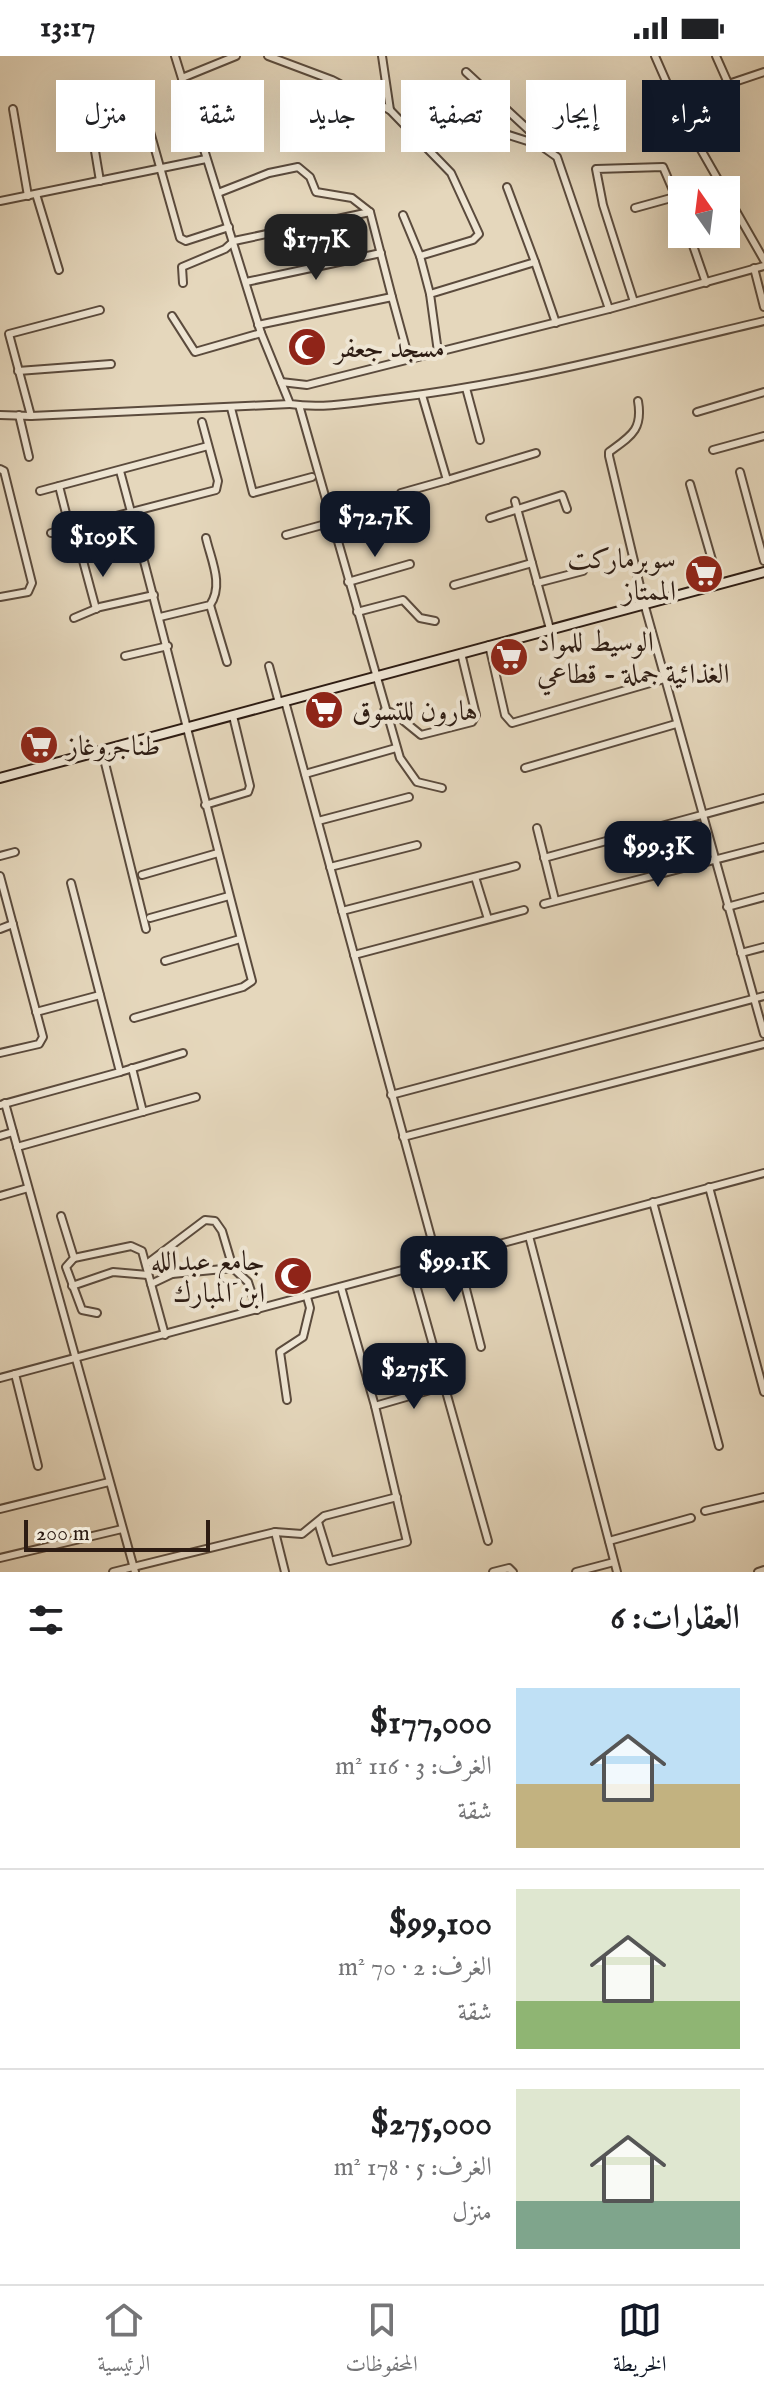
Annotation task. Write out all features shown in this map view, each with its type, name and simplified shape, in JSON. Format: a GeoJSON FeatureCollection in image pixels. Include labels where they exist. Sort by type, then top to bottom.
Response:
{"type":"FeatureCollection","features":[{"type":"Feature","properties":{"kind":"street"},"geometry":{"type":"LineString","coordinates":[[175,56],[258,325],[290,404]]}},
{"type":"Feature","properties":{"kind":"street"},"geometry":{"type":"LineString","coordinates":[[182,78],[236,56]]}},
{"type":"Feature","properties":{"kind":"street"},"geometry":{"type":"LineString","coordinates":[[268,56],[332,80],[390,110],[401,121]]}},
{"type":"Feature","properties":{"kind":"street"},"geometry":{"type":"LineString","coordinates":[[382,56],[390,110]]}},
{"type":"Feature","properties":{"kind":"street"},"geometry":{"type":"LineString","coordinates":[[655,56],[665,80]]}},
{"type":"Feature","properties":{"kind":"street"},"geometry":{"type":"LineString","coordinates":[[716,56],[727,80]]}},
{"type":"Feature","properties":{"kind":"street"},"geometry":{"type":"LineString","coordinates":[[466,72],[557,157],[609,309]]}},
{"type":"Feature","properties":{"kind":"street"},"geometry":{"type":"LineString","coordinates":[[738,80],[764,72]]}},
{"type":"Feature","properties":{"kind":"street"},"geometry":{"type":"LineString","coordinates":[[13,109],[32,195],[59,270]]}},
{"type":"Feature","properties":{"kind":"street"},"geometry":{"type":"LineString","coordinates":[[510,135],[540,145],[557,157]]}},
{"type":"Feature","properties":{"kind":"street"},"geometry":{"type":"LineString","coordinates":[[95,152],[100,181]]}},
{"type":"Feature","properties":{"kind":"street"},"geometry":{"type":"LineString","coordinates":[[154,152],[183,240],[229,227]]}},
{"type":"Feature","properties":{"kind":"street"},"geometry":{"type":"LineString","coordinates":[[420,256],[473,240],[479,234],[451,173],[431,152]]}},
{"type":"Feature","properties":{"kind":"street"},"geometry":{"type":"LineString","coordinates":[[705,152],[719,176]]}},
{"type":"Feature","properties":{"kind":"street"},"geometry":{"type":"LineString","coordinates":[[0,201],[206,159]]}},
{"type":"Feature","properties":{"kind":"street"},"geometry":{"type":"LineString","coordinates":[[218,193],[269,173],[297,167],[310,177],[316,192],[352,198],[370,212],[409,359]]}},
{"type":"Feature","properties":{"kind":"street"},"geometry":{"type":"LineString","coordinates":[[634,302],[594,171],[598,167],[663,167],[668,176]]}},
{"type":"Feature","properties":{"kind":"street"},"geometry":{"type":"LineString","coordinates":[[507,187],[556,323]]}},
{"type":"Feature","properties":{"kind":"street"},"geometry":{"type":"LineString","coordinates":[[635,208],[668,199]]}},
{"type":"Feature","properties":{"kind":"street"},"geometry":{"type":"LineString","coordinates":[[183,283],[182,267],[225,249],[234,241],[370,212]]}},
{"type":"Feature","properties":{"kind":"street"},"geometry":{"type":"LineString","coordinates":[[403,215],[420,256],[430,294],[438,352]]}},
{"type":"Feature","properties":{"kind":"street"},"geometry":{"type":"LineString","coordinates":[[740,215],[764,260]]}},
{"type":"Feature","properties":{"kind":"street"},"geometry":{"type":"LineString","coordinates":[[694,248],[706,283]]}},
{"type":"Feature","properties":{"kind":"street"},"geometry":{"type":"LineString","coordinates":[[246,282],[381,253]]}},
{"type":"Feature","properties":{"kind":"street"},"geometry":{"type":"LineString","coordinates":[[430,294],[535,262]]}},
{"type":"Feature","properties":{"kind":"street"},"geometry":{"type":"LineString","coordinates":[[281,382],[307,385],[556,323],[764,266]]}},
{"type":"Feature","properties":{"kind":"street"},"geometry":{"type":"LineString","coordinates":[[754,268],[764,307]]}},
{"type":"Feature","properties":{"kind":"street"},"geometry":{"type":"LineString","coordinates":[[258,325],[392,297]]}},
{"type":"Feature","properties":{"kind":"street"},"geometry":{"type":"LineString","coordinates":[[31,416],[9,344],[11,332],[100,310]]}},
{"type":"Feature","properties":{"kind":"street"},"geometry":{"type":"LineString","coordinates":[[172,316],[195,352],[261,333]]}},
{"type":"Feature","properties":{"kind":"street"},"geometry":{"type":"LineString","coordinates":[[0,415],[299,405],[422,395],[581,366],[764,321]]}},
{"type":"Feature","properties":{"kind":"street"},"geometry":{"type":"LineString","coordinates":[[18,371],[111,364]]}},
{"type":"Feature","properties":{"kind":"street"},"geometry":{"type":"LineString","coordinates":[[466,388],[480,440]]}},
{"type":"Feature","properties":{"kind":"street"},"geometry":{"type":"LineString","coordinates":[[697,412],[764,392]]}},
{"type":"Feature","properties":{"kind":"street"},"geometry":{"type":"LineString","coordinates":[[422,395],[447,480]]}},
{"type":"Feature","properties":{"kind":"street"},"geometry":{"type":"LineString","coordinates":[[638,401],[639,427],[628,440],[609,452],[609,456],[676,724],[764,1034]]}},
{"type":"Feature","properties":{"kind":"street"},"geometry":{"type":"LineString","coordinates":[[299,405],[396,748],[406,770],[417,782],[442,788]]}},
{"type":"Feature","properties":{"kind":"street"},"geometry":{"type":"LineString","coordinates":[[231,408],[253,493],[312,477]]}},
{"type":"Feature","properties":{"kind":"street"},"geometry":{"type":"LineString","coordinates":[[19,415],[29,457]]}},
{"type":"Feature","properties":{"kind":"street"},"geometry":{"type":"LineString","coordinates":[[51,533],[216,490],[218,481],[202,422]]}},
{"type":"Feature","properties":{"kind":"street"},"geometry":{"type":"LineString","coordinates":[[713,450],[764,436]]}},
{"type":"Feature","properties":{"kind":"street"},"geometry":{"type":"LineString","coordinates":[[40,491],[208,446]]}},
{"type":"Feature","properties":{"kind":"street"},"geometry":{"type":"LineString","coordinates":[[401,493],[536,453]]}},
{"type":"Feature","properties":{"kind":"street"},"geometry":{"type":"LineString","coordinates":[[0,469],[4,471],[32,583],[28,592],[0,597]]}},
{"type":"Feature","properties":{"kind":"street"},"geometry":{"type":"LineString","coordinates":[[120,471],[168,646],[205,805],[252,981],[248,985],[134,1018]]}},
{"type":"Feature","properties":{"kind":"street"},"geometry":{"type":"LineString","coordinates":[[740,472],[764,561]]}},
{"type":"Feature","properties":{"kind":"street"},"geometry":{"type":"LineString","coordinates":[[690,484],[719,584]]}},
{"type":"Feature","properties":{"kind":"street"},"geometry":{"type":"LineString","coordinates":[[59,486],[70,529]]}},
{"type":"Feature","properties":{"kind":"street"},"geometry":{"type":"LineString","coordinates":[[490,518],[562,495],[567,509]]}},
{"type":"Feature","properties":{"kind":"street"},"geometry":{"type":"LineString","coordinates":[[515,501],[550,629]]}},
{"type":"Feature","properties":{"kind":"street"},"geometry":{"type":"LineString","coordinates":[[286,535],[333,522]]}},
{"type":"Feature","properties":{"kind":"street"},"geometry":{"type":"LineString","coordinates":[[206,538],[218,587],[210,605],[227,662]]}},
{"type":"Feature","properties":{"kind":"street"},"geometry":{"type":"LineString","coordinates":[[82,557],[96,609]]}},
{"type":"Feature","properties":{"kind":"street"},"geometry":{"type":"LineString","coordinates":[[454,585],[532,563]]}},
{"type":"Feature","properties":{"kind":"street"},"geometry":{"type":"LineString","coordinates":[[348,582],[410,564]]}},
{"type":"Feature","properties":{"kind":"street"},"geometry":{"type":"LineString","coordinates":[[537,583],[583,571]]}},
{"type":"Feature","properties":{"kind":"street"},"geometry":{"type":"LineString","coordinates":[[0,778],[764,572]]}},
{"type":"Feature","properties":{"kind":"street"},"geometry":{"type":"LineString","coordinates":[[74,618],[96,609],[154,595]]}},
{"type":"Feature","properties":{"kind":"street"},"geometry":{"type":"LineString","coordinates":[[357,612],[403,600],[420,618],[435,621]]}},
{"type":"Feature","properties":{"kind":"street"},"geometry":{"type":"LineString","coordinates":[[160,617],[210,605]]}},
{"type":"Feature","properties":{"kind":"street"},"geometry":{"type":"LineString","coordinates":[[489,645],[505,715],[512,723],[664,679]]}},
{"type":"Feature","properties":{"kind":"street"},"geometry":{"type":"LineString","coordinates":[[125,656],[168,646]]}},
{"type":"Feature","properties":{"kind":"street"},"geometry":{"type":"LineString","coordinates":[[384,711],[394,713],[421,735],[472,722],[476,715],[461,653]]}},
{"type":"Feature","properties":{"kind":"street"},"geometry":{"type":"LineString","coordinates":[[269,666],[305,774],[437,1259]]}},
{"type":"Feature","properties":{"kind":"street"},"geometry":{"type":"LineString","coordinates":[[205,805],[248,792],[250,786],[233,716]]}},
{"type":"Feature","properties":{"kind":"street"},"geometry":{"type":"LineString","coordinates":[[525,768],[676,724]]}},
{"type":"Feature","properties":{"kind":"street"},"geometry":{"type":"LineString","coordinates":[[305,774],[396,748]]}},
{"type":"Feature","properties":{"kind":"street"},"geometry":{"type":"LineString","coordinates":[[102,751],[146,929]]}},
{"type":"Feature","properties":{"kind":"street"},"geometry":{"type":"LineString","coordinates":[[318,821],[409,797]]}},
{"type":"Feature","properties":{"kind":"street"},"geometry":{"type":"LineString","coordinates":[[544,858],[764,798]]}},
{"type":"Feature","properties":{"kind":"street"},"geometry":{"type":"LineString","coordinates":[[537,828],[555,900]]}},
{"type":"Feature","properties":{"kind":"street"},"geometry":{"type":"LineString","coordinates":[[330,867],[417,845]]}},
{"type":"Feature","properties":{"kind":"street"},"geometry":{"type":"LineString","coordinates":[[544,904],[764,847]]}},
{"type":"Feature","properties":{"kind":"street"},"geometry":{"type":"LineString","coordinates":[[0,856],[15,852]]}},
{"type":"Feature","properties":{"kind":"street"},"geometry":{"type":"LineString","coordinates":[[142,875],[218,853]]}},
{"type":"Feature","properties":{"kind":"street"},"geometry":{"type":"LineString","coordinates":[[342,911],[516,866]]}},
{"type":"Feature","properties":{"kind":"street"},"geometry":{"type":"LineString","coordinates":[[0,876],[42,1041],[0,1053]]}},
{"type":"Feature","properties":{"kind":"street"},"geometry":{"type":"LineString","coordinates":[[475,877],[488,919]]}},
{"type":"Feature","properties":{"kind":"street"},"geometry":{"type":"LineString","coordinates":[[71,883],[120,1072]]}},
{"type":"Feature","properties":{"kind":"street"},"geometry":{"type":"LineString","coordinates":[[150,918],[229,896]]}},
{"type":"Feature","properties":{"kind":"street"},"geometry":{"type":"LineString","coordinates":[[727,907],[764,897]]}},
{"type":"Feature","properties":{"kind":"street"},"geometry":{"type":"LineString","coordinates":[[354,955],[524,910]]}},
{"type":"Feature","properties":{"kind":"street"},"geometry":{"type":"LineString","coordinates":[[0,929],[13,924]]}},
{"type":"Feature","properties":{"kind":"street"},"geometry":{"type":"LineString","coordinates":[[165,961],[240,939]]}},
{"type":"Feature","properties":{"kind":"street"},"geometry":{"type":"LineString","coordinates":[[741,953],[764,947]]}},
{"type":"Feature","properties":{"kind":"street"},"geometry":{"type":"LineString","coordinates":[[36,1012],[100,995]]}},
{"type":"Feature","properties":{"kind":"street"},"geometry":{"type":"LineString","coordinates":[[391,1095],[764,996]]}},
{"type":"Feature","properties":{"kind":"street"},"geometry":{"type":"LineString","coordinates":[[403,1137],[764,1044]]}},
{"type":"Feature","properties":{"kind":"street"},"geometry":{"type":"LineString","coordinates":[[134,1570],[13,1132],[2,1104],[183,1053]]}},
{"type":"Feature","properties":{"kind":"street"},"geometry":{"type":"LineString","coordinates":[[132,1068],[143,1112]]}},
{"type":"Feature","properties":{"kind":"street"},"geometry":{"type":"LineString","coordinates":[[17,1147],[196,1097]]}},
{"type":"Feature","properties":{"kind":"street"},"geometry":{"type":"LineString","coordinates":[[0,1136],[13,1132]]}},
{"type":"Feature","properties":{"kind":"street"},"geometry":{"type":"LineString","coordinates":[[0,1378],[764,1173]]}},
{"type":"Feature","properties":{"kind":"street"},"geometry":{"type":"LineString","coordinates":[[709,1187],[764,1392]]}},
{"type":"Feature","properties":{"kind":"street"},"geometry":{"type":"LineString","coordinates":[[0,1196],[28,1188]]}},
{"type":"Feature","properties":{"kind":"street"},"geometry":{"type":"LineString","coordinates":[[653,1202],[719,1446]]}},
{"type":"Feature","properties":{"kind":"street"},"geometry":{"type":"LineString","coordinates":[[61,1216],[74,1258]]}},
{"type":"Feature","properties":{"kind":"street"},"geometry":{"type":"LineString","coordinates":[[131,1272],[205,1220],[215,1221],[222,1231],[233,1268],[248,1282],[257,1310]]}},
{"type":"Feature","properties":{"kind":"street"},"geometry":{"type":"LineString","coordinates":[[529,1236],[617,1572]]}},
{"type":"Feature","properties":{"kind":"street"},"geometry":{"type":"LineString","coordinates":[[97,1313],[82,1310],[66,1267],[74,1258],[131,1246],[142,1251],[147,1262],[165,1335]]}},
{"type":"Feature","properties":{"kind":"street"},"geometry":{"type":"LineString","coordinates":[[457,1254],[481,1347]]}},
{"type":"Feature","properties":{"kind":"street"},"geometry":{"type":"LineString","coordinates":[[147,1262],[172,1274]]}},
{"type":"Feature","properties":{"kind":"street"},"geometry":{"type":"LineString","coordinates":[[411,1267],[488,1541]]}},
{"type":"Feature","properties":{"kind":"street"},"geometry":{"type":"LineString","coordinates":[[151,1284],[172,1274],[233,1268]]}},
{"type":"Feature","properties":{"kind":"street"},"geometry":{"type":"LineString","coordinates":[[72,1286],[113,1272],[148,1275]]}},
{"type":"Feature","properties":{"kind":"street"},"geometry":{"type":"LineString","coordinates":[[318,1522],[330,1561],[403,1545],[407,1539],[375,1406],[341,1287]]}},
{"type":"Feature","properties":{"kind":"street"},"geometry":{"type":"LineString","coordinates":[[287,1400],[280,1352],[303,1337],[310,1308],[307,1297]]}},
{"type":"Feature","properties":{"kind":"street"},"geometry":{"type":"LineString","coordinates":[[15,1374],[38,1466]]}},
{"type":"Feature","properties":{"kind":"street"},"geometry":{"type":"LineString","coordinates":[[375,1406],[444,1386]]}},
{"type":"Feature","properties":{"kind":"street"},"geometry":{"type":"LineString","coordinates":[[0,1509],[109,1482]]}},
{"type":"Feature","properties":{"kind":"street"},"geometry":{"type":"LineString","coordinates":[[113,1572],[134,1570],[275,1532],[302,1534],[324,1516],[397,1497]]}},
{"type":"Feature","properties":{"kind":"street"},"geometry":{"type":"LineString","coordinates":[[705,1511],[764,1497]]}},
{"type":"Feature","properties":{"kind":"street"},"geometry":{"type":"LineString","coordinates":[[609,1541],[691,1518]]}},
{"type":"Feature","properties":{"kind":"street"},"geometry":{"type":"LineString","coordinates":[[0,1558],[122,1529]]}},
{"type":"Feature","properties":{"kind":"street"},"geometry":{"type":"LineString","coordinates":[[275,1532],[285,1572]]}},
{"type":"Feature","properties":{"kind":"street"},"geometry":{"type":"LineString","coordinates":[[576,1572],[614,1562]]}},
{"type":"Feature","properties":{"kind":"street"},"geometry":{"type":"LineString","coordinates":[[493,1572],[509,1568],[513,1572]]}},
{"type":"Feature","properties":{"kind":"street"},"geometry":{"type":"LineString","coordinates":[[758,1572],[764,1570]]}},
{"type":"Feature","properties":{"kind":"place","name":"مسجد جعفر"},"geometry":{"type":"Point","coordinates":[307,347]}},
{"type":"Feature","properties":{"kind":"place","name":"سوبرماركت الممتاز"},"geometry":{"type":"Point","coordinates":[704,574]}},
{"type":"Feature","properties":{"kind":"place","name":"الوسيط للمواد الغذائية جملة - قطاعي"},"geometry":{"type":"Point","coordinates":[509,657]}},
{"type":"Feature","properties":{"kind":"place","name":"هارون للتسوق"},"geometry":{"type":"Point","coordinates":[324,710]}},
{"type":"Feature","properties":{"kind":"place","name":"طناجروغاز"},"geometry":{"type":"Point","coordinates":[39,745]}},
{"type":"Feature","properties":{"kind":"place","name":"جامع عبدالله ابن المبارك"},"geometry":{"type":"Point","coordinates":[293,1276]}}]}
